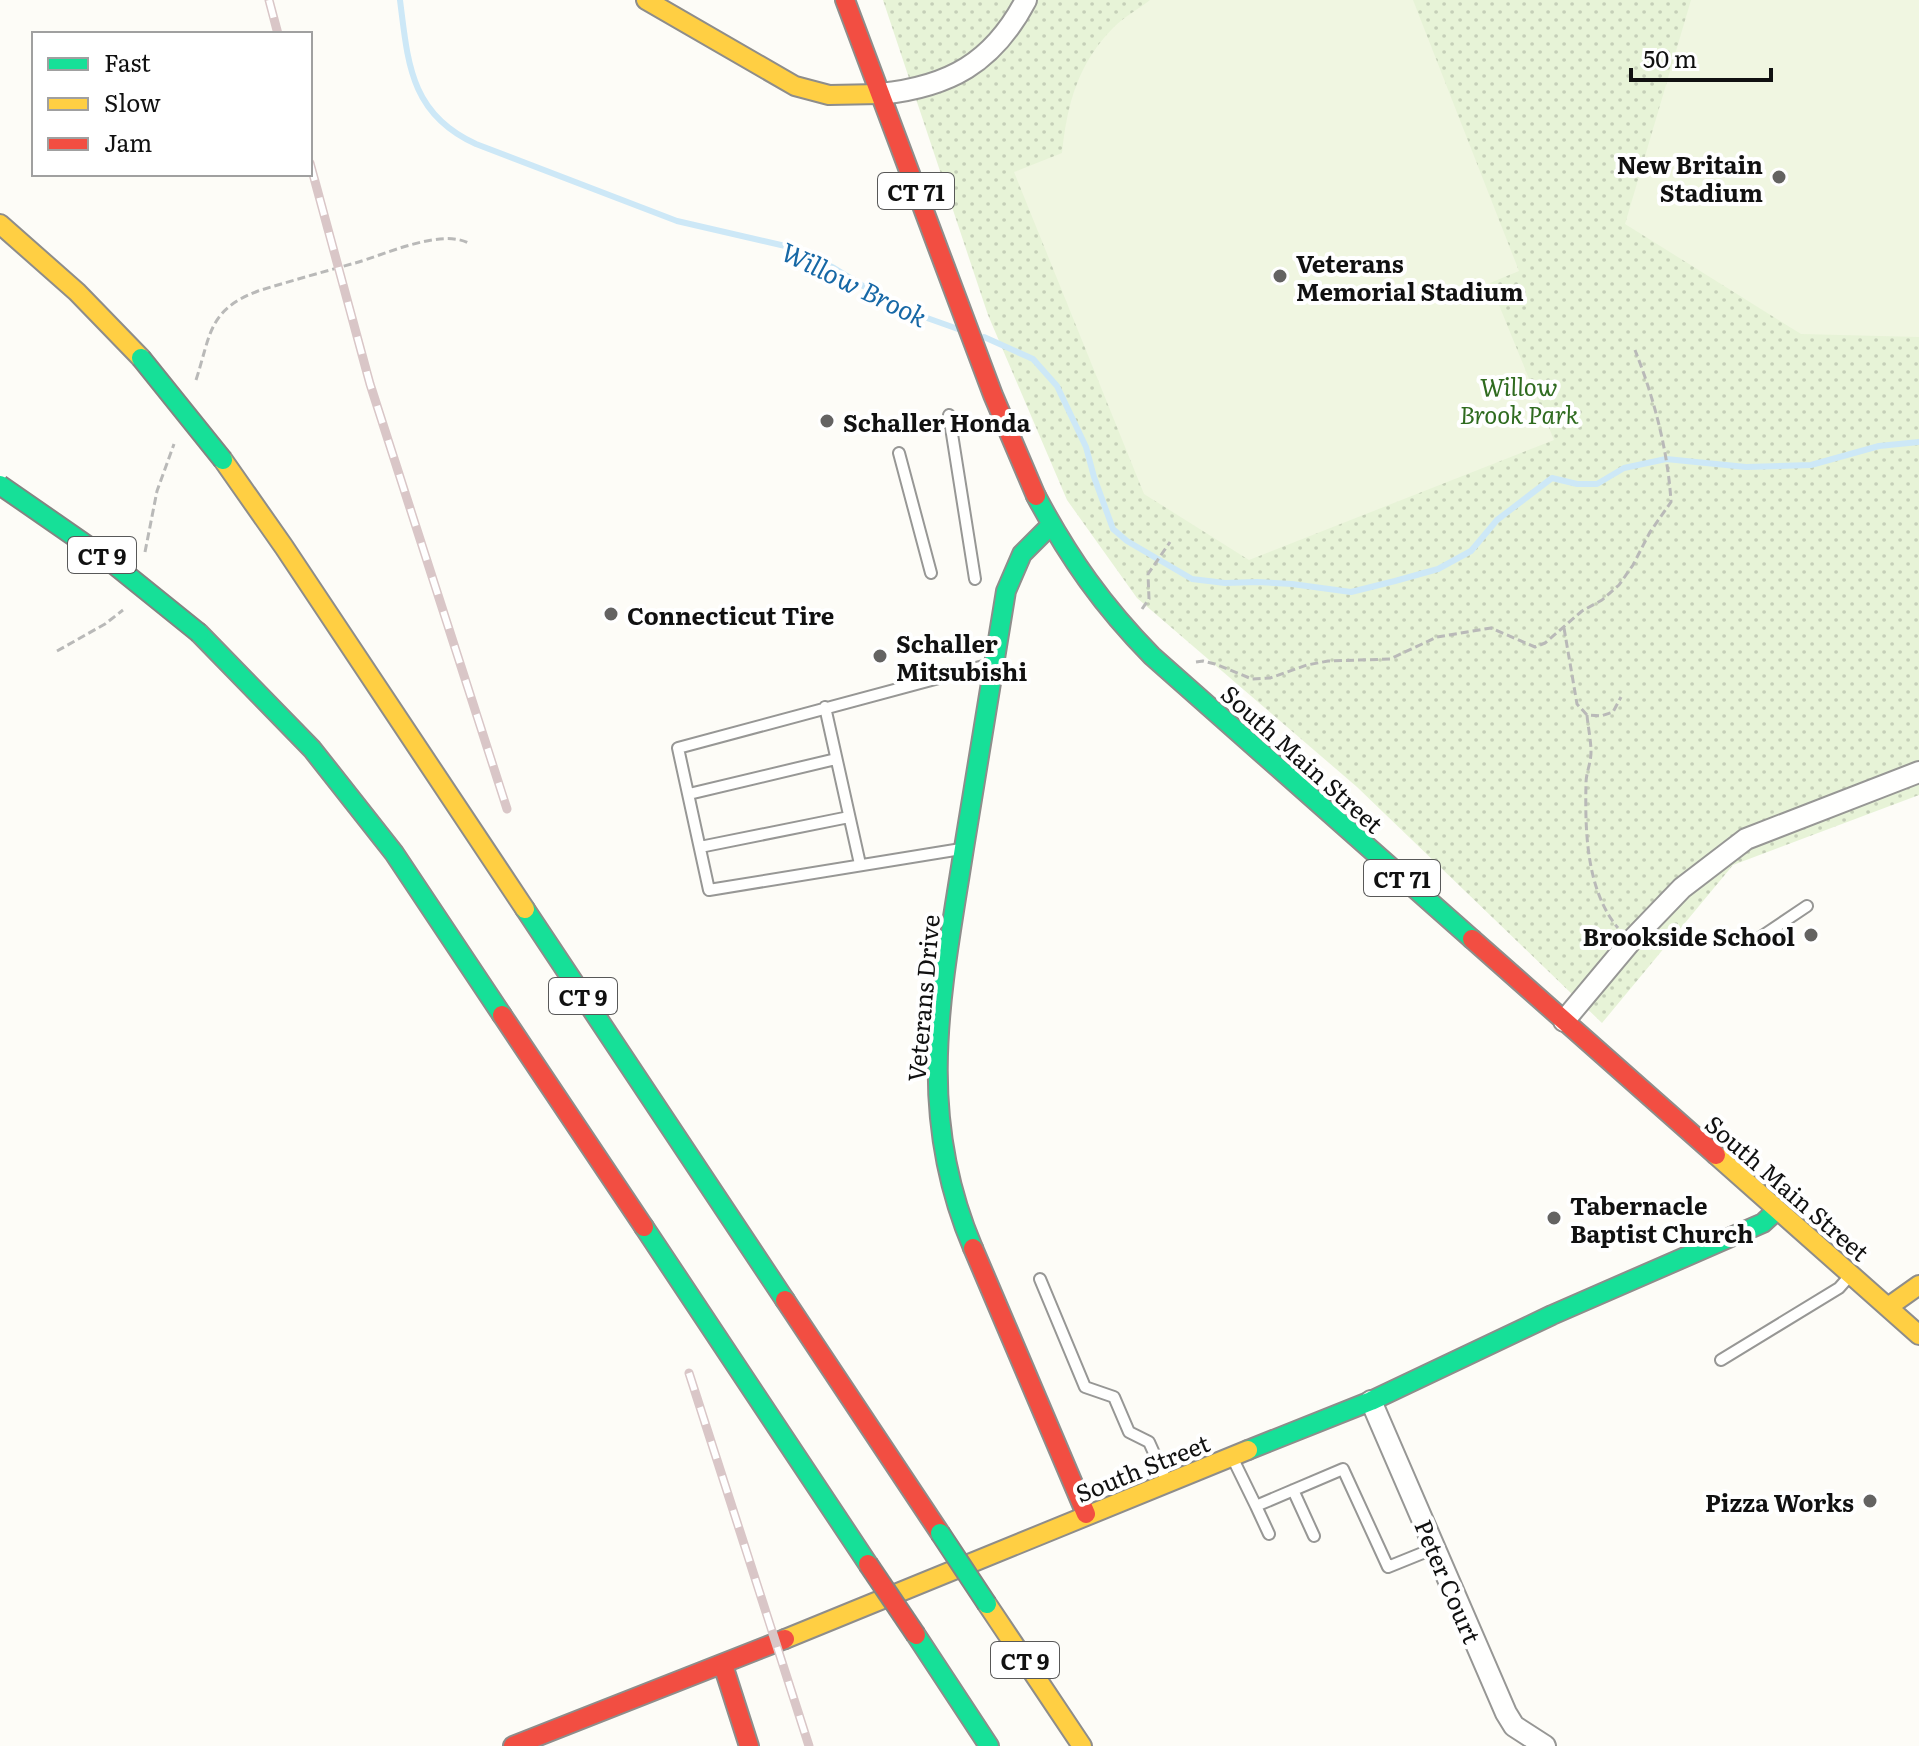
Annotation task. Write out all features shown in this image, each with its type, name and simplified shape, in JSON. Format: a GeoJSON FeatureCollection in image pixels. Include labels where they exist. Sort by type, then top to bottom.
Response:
{"type":"FeatureCollection","features":[{"type":"Feature","properties":{"kind":"main road"},"geometry":{"type":"LineString","coordinates":[[646,0],[795,86],[829,95],[880,94]]}},
{"type":"Feature","properties":{"kind":"main road","name":"CT 71"},"geometry":{"type":"LineString","coordinates":[[845,0],[880,94]]}},
{"type":"Feature","properties":{"kind":"main road","name":"South Main Street"},"geometry":{"type":"LineString","coordinates":[[880,94],[977,352],[1050,526],[1080,575],[1133,639],[1919,1335]]}},
{"type":"Feature","properties":{"kind":"main road","name":"CT 9"},"geometry":{"type":"LineString","coordinates":[[0,224],[57,273],[141,358],[223,460],[284,547],[1082,1746]]}},
{"type":"Feature","properties":{"kind":"main road","name":"CT 9"},"geometry":{"type":"LineString","coordinates":[[0,485],[111,562],[199,633],[312,749],[394,853],[989,1746]]}},
{"type":"Feature","properties":{"kind":"main road","name":"Veterans Drive"},"geometry":{"type":"LineString","coordinates":[[1050,526],[1033,538],[1012,571],[993,664],[942,991],[936,1049],[937,1109],[949,1180],[965,1230],[1086,1514]]}},
{"type":"Feature","properties":{"kind":"main road","name":"South Street"},"geometry":{"type":"LineString","coordinates":[[513,1746],[723,1665],[1086,1514],[1371,1401],[1552,1315],[1763,1223],[1777,1210]]}},
{"type":"Feature","properties":{"kind":"main road"},"geometry":{"type":"LineString","coordinates":[[1888,1307],[1919,1285]]}},
{"type":"Feature","properties":{"kind":"main road"},"geometry":{"type":"LineString","coordinates":[[723,1665],[749,1746]]}},
{"type":"Feature","properties":{"kind":"main road"},"geometry":{"type":"LineString","coordinates":[[1062,1716],[1096,1746]]}},
{"type":"Feature","properties":{"kind":"street"},"geometry":{"type":"LineString","coordinates":[[880,94],[925,85],[973,66],[1003,37],[1026,0]]}},
{"type":"Feature","properties":{"kind":"street"},"geometry":{"type":"LineString","coordinates":[[1564,1021],[1630,942],[1682,888],[1746,839],[1919,772]]}},
{"type":"Feature","properties":{"kind":"street","name":"Peter Court"},"geometry":{"type":"LineString","coordinates":[[1371,1401],[1506,1713],[1514,1726],[1545,1746]]}},
{"type":"Feature","properties":{"kind":"lane"},"geometry":{"type":"LineString","coordinates":[[949,415],[975,579]]}},
{"type":"Feature","properties":{"kind":"lane"},"geometry":{"type":"LineString","coordinates":[[899,453],[931,573]]}},
{"type":"Feature","properties":{"kind":"lane"},"geometry":{"type":"LineString","coordinates":[[964,848],[709,890],[678,748],[993,664]]}},
{"type":"Feature","properties":{"kind":"lane"},"geometry":{"type":"LineString","coordinates":[[825,707],[860,864]]}},
{"type":"Feature","properties":{"kind":"lane"},"geometry":{"type":"LineString","coordinates":[[689,794],[836,759]]}},
{"type":"Feature","properties":{"kind":"lane"},"geometry":{"type":"LineString","coordinates":[[700,847],[849,817]]}},
{"type":"Feature","properties":{"kind":"lane"},"geometry":{"type":"LineString","coordinates":[[1755,941],[1807,906]]}},
{"type":"Feature","properties":{"kind":"lane"},"geometry":{"type":"LineString","coordinates":[[1721,1360],[1839,1288],[1851,1275]]}},
{"type":"Feature","properties":{"kind":"lane"},"geometry":{"type":"LineString","coordinates":[[1040,1279],[1085,1387],[1114,1397],[1129,1432],[1149,1442],[1166,1482]]}},
{"type":"Feature","properties":{"kind":"lane"},"geometry":{"type":"LineString","coordinates":[[1232,1456],[1269,1534]]}},
{"type":"Feature","properties":{"kind":"lane"},"geometry":{"type":"LineString","coordinates":[[1256,1506],[1343,1469],[1388,1567],[1435,1548]]}},
{"type":"Feature","properties":{"kind":"lane"},"geometry":{"type":"LineString","coordinates":[[1293,1490],[1314,1536]]}},
{"type":"Feature","properties":{"kind":"path"},"geometry":{"type":"LineString","coordinates":[[192,392],[215,322],[225,309],[239,299],[408,246],[458,239],[470,244]]}},
{"type":"Feature","properties":{"kind":"path"},"geometry":{"type":"LineString","coordinates":[[1203,661],[1252,679],[1270,678],[1328,661],[1390,659],[1423,642],[1465,631],[1491,628],[1535,647],[1545,643],[1619,585],[1671,502],[1668,464],[1648,385],[1635,350]]}},
{"type":"Feature","properties":{"kind":"path"},"geometry":{"type":"LineString","coordinates":[[142,565],[160,480],[178,433]]}},
{"type":"Feature","properties":{"kind":"path"},"geometry":{"type":"LineString","coordinates":[[1136,617],[1149,599],[1148,574],[1170,542]]}},
{"type":"Feature","properties":{"kind":"path"},"geometry":{"type":"LineString","coordinates":[[57,651],[105,624],[127,606]]}},
{"type":"Feature","properties":{"kind":"path"},"geometry":{"type":"LineString","coordinates":[[1564,628],[1577,704],[1587,715],[1591,752],[1586,780],[1587,814],[1592,871],[1605,908],[1630,942]]}},
{"type":"Feature","properties":{"kind":"path"},"geometry":{"type":"LineString","coordinates":[[1587,715],[1601,716],[1613,712],[1621,697]]}},
{"type":"Feature","properties":{"kind":"green space","name":"Willow Brook Park"},"geometry":{"type":"Polygon","coordinates":[[[883,0],[1919,0],[1919,795],[1733,865],[1602,1023],[1357,787],[1137,598],[1067,500],[988,315],[883,0]]]}},
{"type":"Feature","properties":{"kind":"green space","name":"Veterans Memorial Stadium"},"geometry":{"type":"Polygon","coordinates":[[[1150,0],[1413,0],[1519,271],[1490,283],[1554,440],[1249,560],[1144,494],[1014,172],[1062,153],[1071,101],[1091,55],[1114,27],[1150,0]]]}},
{"type":"Feature","properties":{"kind":"green space","name":"New Britain Stadium"},"geometry":{"type":"Polygon","coordinates":[[[1691,0],[1919,0],[1919,337],[1801,334],[1625,224],[1691,0]]]}},
{"type":"Feature","properties":{"kind":"waterway","name":"Willow Brook"},"geometry":{"type":"LineString","coordinates":[[400,0],[406,45],[416,84],[437,118],[454,132],[476,144],[677,221],[794,248],[834,268],[899,308],[958,329]]}},
{"type":"Feature","properties":{"kind":"waterway","name":"Willow Brook"},"geometry":{"type":"LineString","coordinates":[[984,337],[1033,359],[1057,386],[1086,447],[1113,529],[1127,541],[1192,579],[1225,583],[1292,584],[1351,592],[1438,569],[1471,551],[1497,520],[1552,478],[1577,484],[1597,484],[1624,468],[1666,459],[1746,467],[1811,465],[1879,446],[1919,442]]}},
{"type":"Feature","properties":{"kind":"railway"},"geometry":{"type":"LineString","coordinates":[[269,0],[277,32]]}},
{"type":"Feature","properties":{"kind":"railway"},"geometry":{"type":"LineString","coordinates":[[312,170],[370,384],[507,809]]}},
{"type":"Feature","properties":{"kind":"railway"},"geometry":{"type":"LineString","coordinates":[[689,1373],[809,1746]]}},
{"type":"Feature","properties":{"kind":"traffic: fast"},"geometry":{"type":"LineString","coordinates":[[141,358],[223,460]]}},
{"type":"Feature","properties":{"kind":"traffic: fast"},"geometry":{"type":"LineString","coordinates":[[0,485],[111,562],[199,633]]}},
{"type":"Feature","properties":{"kind":"traffic: fast"},"geometry":{"type":"LineString","coordinates":[[1036,496],[1088,580],[1152,656],[1472,939]]}},
{"type":"Feature","properties":{"kind":"traffic: fast"},"geometry":{"type":"LineString","coordinates":[[973,1248],[955,1197],[944,1147],[938,1098],[942,1001],[1006,591],[1022,554],[1050,526]]}},
{"type":"Feature","properties":{"kind":"traffic: fast"},"geometry":{"type":"LineString","coordinates":[[199,633],[312,749],[394,853],[502,1015]]}},
{"type":"Feature","properties":{"kind":"traffic: fast"},"geometry":{"type":"LineString","coordinates":[[525,909],[785,1300]]}},
{"type":"Feature","properties":{"kind":"traffic: fast"},"geometry":{"type":"LineString","coordinates":[[1248,1450],[1371,1401],[1552,1315],[1763,1223],[1777,1210]]}},
{"type":"Feature","properties":{"kind":"traffic: fast"},"geometry":{"type":"LineString","coordinates":[[644,1227],[868,1564]]}},
{"type":"Feature","properties":{"kind":"traffic: fast"},"geometry":{"type":"LineString","coordinates":[[940,1533],[987,1604]]}},
{"type":"Feature","properties":{"kind":"traffic: fast"},"geometry":{"type":"LineString","coordinates":[[916,1635],[989,1746]]}},
{"type":"Feature","properties":{"kind":"traffic: slow"},"geometry":{"type":"LineString","coordinates":[[646,0],[795,86],[829,95],[880,94]]}},
{"type":"Feature","properties":{"kind":"traffic: slow"},"geometry":{"type":"LineString","coordinates":[[0,224],[77,292],[141,358]]}},
{"type":"Feature","properties":{"kind":"traffic: slow"},"geometry":{"type":"LineString","coordinates":[[223,460],[525,909]]}},
{"type":"Feature","properties":{"kind":"traffic: slow"},"geometry":{"type":"LineString","coordinates":[[1716,1155],[1919,1335]]}},
{"type":"Feature","properties":{"kind":"traffic: slow"},"geometry":{"type":"LineString","coordinates":[[1888,1307],[1919,1285]]}},
{"type":"Feature","properties":{"kind":"traffic: slow"},"geometry":{"type":"LineString","coordinates":[[785,1639],[1248,1450]]}},
{"type":"Feature","properties":{"kind":"traffic: slow"},"geometry":{"type":"LineString","coordinates":[[987,1604],[1082,1746]]}},
{"type":"Feature","properties":{"kind":"traffic: jam"},"geometry":{"type":"LineString","coordinates":[[845,0],[993,395],[1036,496]]}},
{"type":"Feature","properties":{"kind":"traffic: jam"},"geometry":{"type":"LineString","coordinates":[[1472,939],[1716,1155]]}},
{"type":"Feature","properties":{"kind":"traffic: jam"},"geometry":{"type":"LineString","coordinates":[[502,1015],[644,1227]]}},
{"type":"Feature","properties":{"kind":"traffic: jam"},"geometry":{"type":"LineString","coordinates":[[973,1248],[1086,1514]]}},
{"type":"Feature","properties":{"kind":"traffic: jam"},"geometry":{"type":"LineString","coordinates":[[785,1300],[940,1533]]}},
{"type":"Feature","properties":{"kind":"traffic: jam"},"geometry":{"type":"LineString","coordinates":[[868,1564],[916,1635]]}},
{"type":"Feature","properties":{"kind":"traffic: jam"},"geometry":{"type":"LineString","coordinates":[[513,1746],[785,1639]]}},
{"type":"Feature","properties":{"kind":"traffic: jam"},"geometry":{"type":"LineString","coordinates":[[723,1665],[749,1746]]}},
{"type":"Feature","properties":{"kind":"place","name":"New Britain Stadium"},"geometry":{"type":"Point","coordinates":[1779,177]}},
{"type":"Feature","properties":{"kind":"place","name":"Veterans Memorial Stadium"},"geometry":{"type":"Point","coordinates":[1280,276]}},
{"type":"Feature","properties":{"kind":"place","name":"Schaller Honda"},"geometry":{"type":"Point","coordinates":[827,421]}},
{"type":"Feature","properties":{"kind":"place","name":"Connecticut Tire"},"geometry":{"type":"Point","coordinates":[611,614]}},
{"type":"Feature","properties":{"kind":"place","name":"Schaller Mitsubishi"},"geometry":{"type":"Point","coordinates":[880,656]}},
{"type":"Feature","properties":{"kind":"place","name":"Brookside School"},"geometry":{"type":"Point","coordinates":[1811,935]}},
{"type":"Feature","properties":{"kind":"place","name":"Tabernacle Baptist Church"},"geometry":{"type":"Point","coordinates":[1554,1218]}},
{"type":"Feature","properties":{"kind":"place","name":"Pizza Works"},"geometry":{"type":"Point","coordinates":[1870,1501]}}]}
